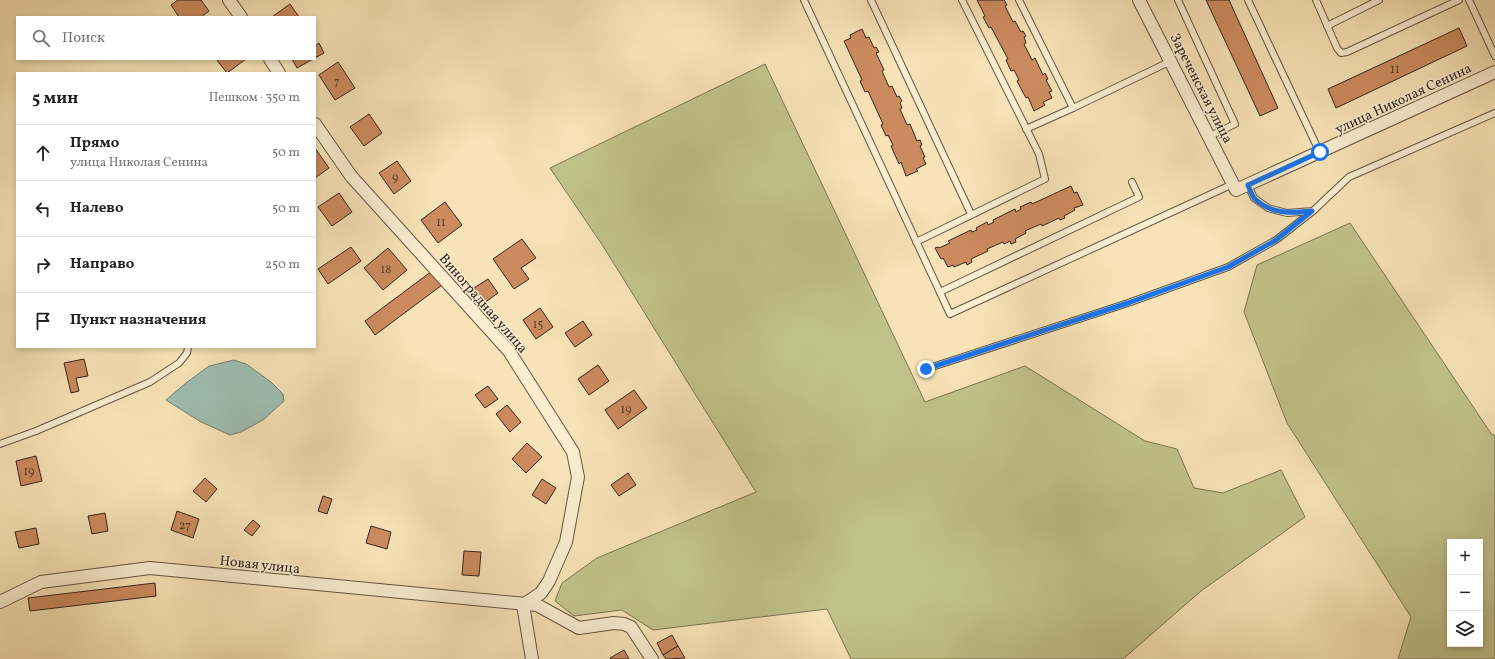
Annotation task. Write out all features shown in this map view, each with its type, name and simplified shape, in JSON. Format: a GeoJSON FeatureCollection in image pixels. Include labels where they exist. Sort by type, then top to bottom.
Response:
{"type":"FeatureCollection","features":[{"type":"Feature","properties":{"kind":"street"},"geometry":{"type":"LineString","coordinates":[[229,0],[240,16]]}},
{"type":"Feature","properties":{"kind":"street","name":"Зареченская улица"},"geometry":{"type":"LineString","coordinates":[[1140,0],[1235,187]]}},
{"type":"Feature","properties":{"kind":"street"},"geometry":{"type":"LineString","coordinates":[[271,60],[279,72]]}},
{"type":"Feature","properties":{"kind":"street","name":"улица Николая Сенина"},"geometry":{"type":"LineString","coordinates":[[1235,187],[1248,185],[1495,72]]}},
{"type":"Feature","properties":{"kind":"street","name":"Виноградная улица"},"geometry":{"type":"LineString","coordinates":[[316,125],[350,176],[509,351],[573,452],[578,477],[566,542],[549,581],[541,593],[522,605]]}},
{"type":"Feature","properties":{"kind":"street","name":"Новая улица"},"geometry":{"type":"LineString","coordinates":[[0,602],[41,582],[150,568],[537,606],[579,628],[614,623],[624,624],[631,627],[652,659]]}},
{"type":"Feature","properties":{"kind":"street"},"geometry":{"type":"LineString","coordinates":[[522,605],[532,659]]}},
{"type":"Feature","properties":{"kind":"lane"},"geometry":{"type":"LineString","coordinates":[[804,0],[950,314],[1235,187]]}},
{"type":"Feature","properties":{"kind":"lane"},"geometry":{"type":"LineString","coordinates":[[871,0],[971,214]]}},
{"type":"Feature","properties":{"kind":"lane"},"geometry":{"type":"LineString","coordinates":[[916,242],[1044,179],[1039,154],[962,0]]}},
{"type":"Feature","properties":{"kind":"lane"},"geometry":{"type":"LineString","coordinates":[[1019,0],[1073,108]]}},
{"type":"Feature","properties":{"kind":"lane"},"geometry":{"type":"LineString","coordinates":[[1178,0],[1236,124],[1210,136]]}},
{"type":"Feature","properties":{"kind":"lane"},"geometry":{"type":"LineString","coordinates":[[1248,0],[1320,152]]}},
{"type":"Feature","properties":{"kind":"lane"},"geometry":{"type":"LineString","coordinates":[[1316,0],[1337,48],[1341,53],[1347,52],[1459,0]]}},
{"type":"Feature","properties":{"kind":"lane"},"geometry":{"type":"LineString","coordinates":[[1327,26],[1379,0]]}},
{"type":"Feature","properties":{"kind":"lane"},"geometry":{"type":"LineString","coordinates":[[1469,0],[1495,56]]}},
{"type":"Feature","properties":{"kind":"lane"},"geometry":{"type":"LineString","coordinates":[[1026,129],[1171,61]]}},
{"type":"Feature","properties":{"kind":"lane"},"geometry":{"type":"LineString","coordinates":[[926,369],[1128,303],[1228,267],[1276,240],[1312,211],[1349,177],[1495,113]]}},
{"type":"Feature","properties":{"kind":"lane"},"geometry":{"type":"LineString","coordinates":[[940,292],[1139,197],[1132,182]]}},
{"type":"Feature","properties":{"kind":"lane"},"geometry":{"type":"LineString","coordinates":[[1248,185],[1254,198],[1268,208],[1287,213],[1312,211]]}},
{"type":"Feature","properties":{"kind":"lane"},"geometry":{"type":"LineString","coordinates":[[0,444],[36,431],[150,382],[179,363],[187,353],[188,348]]}},
{"type":"Feature","properties":{"kind":"green space"},"geometry":{"type":"Polygon","coordinates":[[[765,64],[925,402],[1025,366],[1145,441],[1177,449],[1194,488],[1223,493],[1281,470],[1305,517],[1201,591],[1123,659],[851,659],[827,609],[653,630],[622,610],[574,616],[555,601],[562,583],[597,558],[756,492],[603,246],[550,168],[765,64]]]}},
{"type":"Feature","properties":{"kind":"green space"},"geometry":{"type":"Polygon","coordinates":[[[1350,223],[1492,435],[1495,435],[1495,659],[1398,659],[1411,617],[1287,423],[1244,312],[1257,265],[1350,223]]]}},
{"type":"Feature","properties":{"kind":"shaded area"},"geometry":{"type":"Polygon","coordinates":[[[234,360],[246,364],[271,382],[283,394],[284,401],[263,420],[241,432],[230,435],[201,422],[166,400],[209,366],[234,360]]]}},
{"type":"Feature","properties":{"kind":"building"},"geometry":{"type":"Polygon","coordinates":[[[178,0],[201,0],[209,11],[202,16],[178,16],[171,5],[178,0]]]}},
{"type":"Feature","properties":{"kind":"building"},"geometry":{"type":"Polygon","coordinates":[[[977,0],[1004,0],[1007,5],[1005,6],[1013,22],[1015,21],[1021,32],[1023,31],[1026,36],[1024,37],[1026,43],[1024,44],[1032,60],[1035,58],[1043,75],[1045,73],[1048,79],[1046,80],[1052,91],[1049,92],[1052,98],[1043,102],[1045,105],[1034,111],[1028,97],[1026,98],[1017,81],[1019,80],[1014,70],[1011,71],[1006,60],[1008,59],[991,27],[989,28],[983,17],[985,16],[977,0]]]}},
{"type":"Feature","properties":{"kind":"building"},"geometry":{"type":"Polygon","coordinates":[[[1206,0],[1229,0],[1278,108],[1260,116],[1206,0]]]}},
{"type":"Feature","properties":{"kind":"building"},"geometry":{"type":"Polygon","coordinates":[[[290,4],[298,16],[273,16],[290,4]]]}},
{"type":"Feature","properties":{"kind":"building"},"geometry":{"type":"Polygon","coordinates":[[[1459,28],[1467,46],[1336,108],[1328,89],[1459,28]]]}},
{"type":"Feature","properties":{"kind":"building"},"geometry":{"type":"Polygon","coordinates":[[[862,29],[866,38],[869,37],[874,48],[876,47],[879,52],[876,53],[884,70],[882,71],[889,87],[892,86],[897,97],[899,96],[902,101],[900,103],[902,108],[900,109],[907,125],[910,124],[917,141],[920,140],[922,145],[920,146],[925,157],[923,158],[926,164],[916,169],[918,171],[906,176],[901,162],[899,164],[891,146],[893,145],[888,135],[886,136],[881,125],[883,124],[868,91],[865,92],[860,81],[862,80],[844,41],[851,38],[850,35],[862,29]]]}},
{"type":"Feature","properties":{"kind":"building"},"geometry":{"type":"Polygon","coordinates":[[[319,43],[324,53],[316,57],[316,45],[319,43]]]}},
{"type":"Feature","properties":{"kind":"building"},"geometry":{"type":"Polygon","coordinates":[[[217,60],[245,60],[228,72],[226,72],[217,60]]]}},
{"type":"Feature","properties":{"kind":"building"},"geometry":{"type":"Polygon","coordinates":[[[293,60],[311,60],[297,68],[293,60]]]}},
{"type":"Feature","properties":{"kind":"building"},"geometry":{"type":"Polygon","coordinates":[[[338,62],[355,88],[335,100],[319,75],[338,62]]]}},
{"type":"Feature","properties":{"kind":"building"},"geometry":{"type":"Polygon","coordinates":[[[369,114],[382,133],[364,146],[350,127],[369,114]]]}},
{"type":"Feature","properties":{"kind":"building"},"geometry":{"type":"Polygon","coordinates":[[[316,149],[329,168],[316,177],[316,149]]]}},
{"type":"Feature","properties":{"kind":"building"},"geometry":{"type":"Polygon","coordinates":[[[397,161],[411,181],[394,194],[379,173],[397,161]]]}},
{"type":"Feature","properties":{"kind":"building"},"geometry":{"type":"Polygon","coordinates":[[[1071,186],[1074,193],[1077,192],[1083,205],[1074,208],[1075,210],[1064,216],[1065,218],[1060,220],[1059,218],[1042,226],[1041,224],[1025,231],[1026,233],[1015,239],[1016,242],[1011,244],[1010,241],[1004,244],[1003,242],[987,249],[988,251],[971,259],[972,262],[967,265],[966,262],[954,267],[953,265],[948,267],[943,258],[941,259],[935,248],[939,248],[950,243],[948,241],[971,230],[972,232],[977,230],[976,228],[987,222],[988,225],[994,222],[993,220],[1015,209],[1016,212],[1021,209],[1020,207],[1031,202],[1032,204],[1071,186]]]}},
{"type":"Feature","properties":{"kind":"building"},"geometry":{"type":"Polygon","coordinates":[[[339,193],[352,212],[332,226],[318,207],[339,193]]]}},
{"type":"Feature","properties":{"kind":"building"},"geometry":{"type":"Polygon","coordinates":[[[445,202],[462,225],[438,243],[421,220],[445,202]]]}},
{"type":"Feature","properties":{"kind":"building"},"geometry":{"type":"Polygon","coordinates":[[[522,239],[536,258],[521,268],[529,279],[514,289],[493,259],[522,239]]]}},
{"type":"Feature","properties":{"kind":"building"},"geometry":{"type":"Polygon","coordinates":[[[351,247],[361,261],[328,284],[318,269],[351,247]]]}},
{"type":"Feature","properties":{"kind":"building"},"geometry":{"type":"Polygon","coordinates":[[[388,248],[407,270],[383,290],[364,268],[388,248]]]}},
{"type":"Feature","properties":{"kind":"building"},"geometry":{"type":"Polygon","coordinates":[[[432,271],[442,285],[375,335],[365,321],[432,271]]]}},
{"type":"Feature","properties":{"kind":"building"},"geometry":{"type":"Polygon","coordinates":[[[488,279],[498,293],[484,303],[474,288],[488,279]]]}},
{"type":"Feature","properties":{"kind":"building"},"geometry":{"type":"Polygon","coordinates":[[[540,308],[553,327],[536,339],[523,320],[540,308]]]}},
{"type":"Feature","properties":{"kind":"building"},"geometry":{"type":"Polygon","coordinates":[[[583,321],[592,335],[575,347],[565,333],[583,321]]]}},
{"type":"Feature","properties":{"kind":"building"},"geometry":{"type":"Polygon","coordinates":[[[84,359],[88,376],[76,378],[79,391],[71,393],[64,363],[84,359]]]}},
{"type":"Feature","properties":{"kind":"building"},"geometry":{"type":"Polygon","coordinates":[[[598,365],[609,381],[589,395],[578,379],[598,365]]]}},
{"type":"Feature","properties":{"kind":"building"},"geometry":{"type":"Polygon","coordinates":[[[488,386],[498,399],[485,408],[475,395],[488,386]]]}},
{"type":"Feature","properties":{"kind":"building"},"geometry":{"type":"Polygon","coordinates":[[[634,390],[647,408],[618,429],[605,410],[634,390]]]}},
{"type":"Feature","properties":{"kind":"building"},"geometry":{"type":"Polygon","coordinates":[[[507,405],[521,422],[510,432],[496,414],[507,405]]]}},
{"type":"Feature","properties":{"kind":"building"},"geometry":{"type":"Polygon","coordinates":[[[527,443],[542,457],[526,473],[512,459],[527,443]]]}},
{"type":"Feature","properties":{"kind":"building"},"geometry":{"type":"Polygon","coordinates":[[[36,456],[42,481],[21,486],[16,461],[36,456]]]}},
{"type":"Feature","properties":{"kind":"building"},"geometry":{"type":"Polygon","coordinates":[[[628,473],[636,485],[619,496],[611,485],[628,473]]]}},
{"type":"Feature","properties":{"kind":"building"},"geometry":{"type":"Polygon","coordinates":[[[205,478],[217,489],[206,502],[193,491],[205,478]]]}},
{"type":"Feature","properties":{"kind":"building"},"geometry":{"type":"Polygon","coordinates":[[[542,479],[556,488],[546,504],[532,495],[542,479]]]}},
{"type":"Feature","properties":{"kind":"building"},"geometry":{"type":"Polygon","coordinates":[[[323,496],[332,499],[327,514],[318,511],[323,496]]]}},
{"type":"Feature","properties":{"kind":"building"},"geometry":{"type":"Polygon","coordinates":[[[177,511],[199,519],[193,538],[171,530],[177,511]]]}},
{"type":"Feature","properties":{"kind":"building"},"geometry":{"type":"Polygon","coordinates":[[[105,513],[108,531],[92,534],[88,516],[105,513]]]}},
{"type":"Feature","properties":{"kind":"building"},"geometry":{"type":"Polygon","coordinates":[[[253,520],[260,526],[252,536],[244,530],[253,520]]]}},
{"type":"Feature","properties":{"kind":"building"},"geometry":{"type":"Polygon","coordinates":[[[371,526],[391,532],[387,549],[366,543],[371,526]]]}},
{"type":"Feature","properties":{"kind":"building"},"geometry":{"type":"Polygon","coordinates":[[[36,528],[39,544],[19,548],[15,532],[36,528]]]}},
{"type":"Feature","properties":{"kind":"building"},"geometry":{"type":"Polygon","coordinates":[[[464,551],[481,552],[479,576],[462,575],[464,551]]]}},
{"type":"Feature","properties":{"kind":"building"},"geometry":{"type":"Polygon","coordinates":[[[155,583],[156,596],[30,611],[28,598],[155,583]]]}},
{"type":"Feature","properties":{"kind":"building"},"geometry":{"type":"Polygon","coordinates":[[[672,635],[678,646],[663,655],[657,643],[672,635]]]}},
{"type":"Feature","properties":{"kind":"building"},"geometry":{"type":"Polygon","coordinates":[[[678,646],[685,658],[666,659],[663,655],[678,646]]]}},
{"type":"Feature","properties":{"kind":"building"},"geometry":{"type":"Polygon","coordinates":[[[624,650],[629,659],[610,658],[624,650]]]}},
{"type":"Feature","properties":{"kind":"route"},"geometry":{"type":"LineString","coordinates":[[926,369],[1128,303],[1228,267],[1246,258],[1276,240],[1312,211],[1287,213],[1268,208],[1254,198],[1248,185],[1320,152]]}}]}
